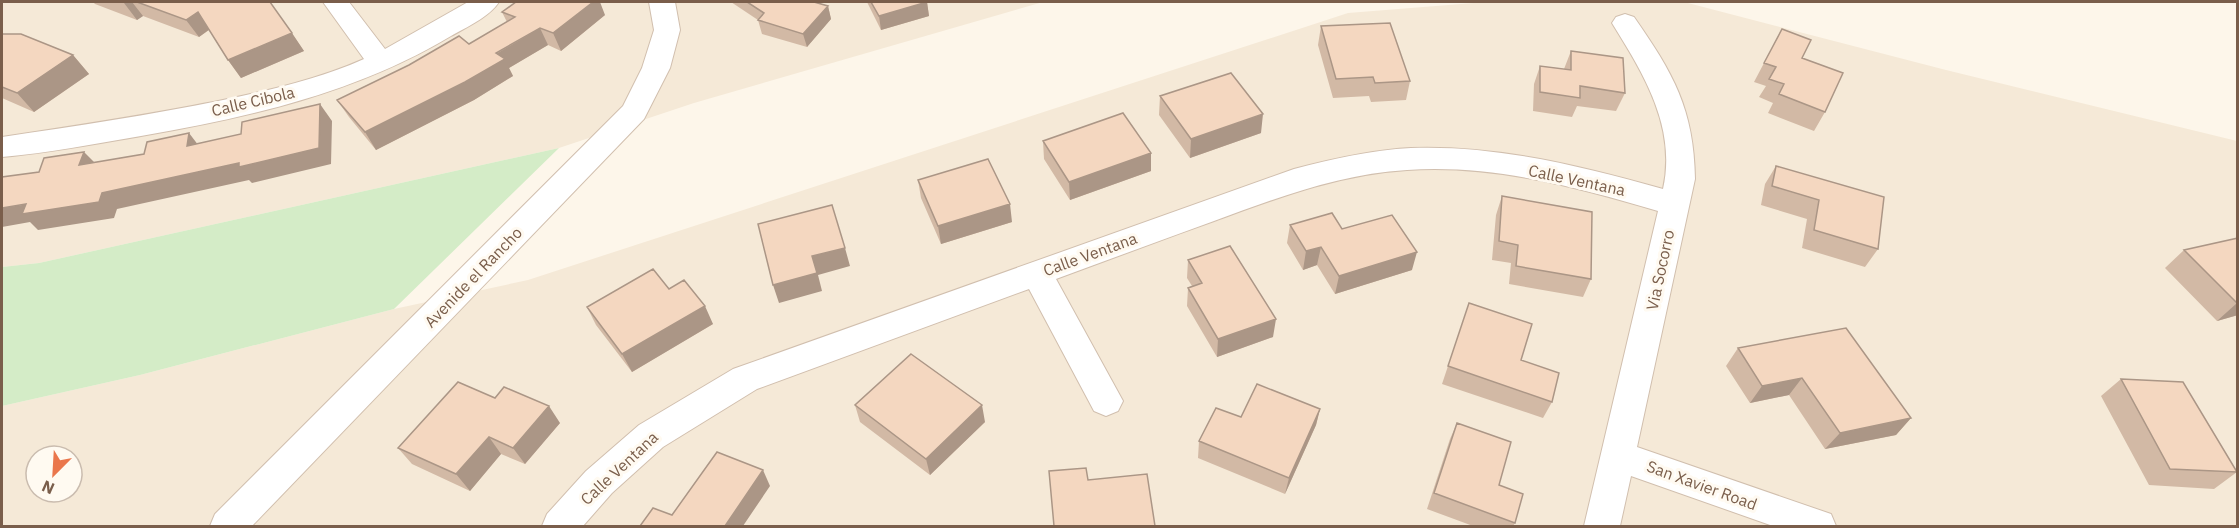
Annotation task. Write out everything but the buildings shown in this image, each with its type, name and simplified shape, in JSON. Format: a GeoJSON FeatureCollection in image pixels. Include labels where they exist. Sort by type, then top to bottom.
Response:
{"type":"FeatureCollection","features":[{"type":"Feature","properties":{"kind":"street"},"geometry":{"type":"LineString","coordinates":[[336,2],[380,62]]}},
{"type":"Feature","properties":{"kind":"street","name":"Calle Cibola"},"geometry":{"type":"LineString","coordinates":[[2,147],[99,133],[234,107],[321,86],[380,62],[445,30],[486,2]]}},
{"type":"Feature","properties":{"kind":"street","name":"Avenide el Rancho"},"geometry":{"type":"LineString","coordinates":[[228,526],[634,112],[656,68],[668,30],[662,2]]}},
{"type":"Feature","properties":{"kind":"street","name":"Via Socorro"},"geometry":{"type":"LineString","coordinates":[[1602,526],[1680,179],[1681,151],[1672,103],[1649,58],[1625,23]]}},
{"type":"Feature","properties":{"kind":"street","name":"Calle Ventana"},"geometry":{"type":"LineString","coordinates":[[560,526],[599,482],[651,436],[745,379],[1294,180],[1346,166],[1411,159],[1474,161],[1540,170],[1607,184],[1674,204]]}},
{"type":"Feature","properties":{"kind":"street"},"geometry":{"type":"LineString","coordinates":[[1036,273],[1106,401]]}},
{"type":"Feature","properties":{"kind":"street","name":"San Xavier Road"},"geometry":{"type":"LineString","coordinates":[[1619,456],[1818,526]]}},
{"type":"Feature","properties":{"kind":"shaded area"},"geometry":{"type":"Polygon","coordinates":[[[2,2],[1043,2],[694,103],[559,148],[39,263],[2,267],[2,2]]]}},
{"type":"Feature","properties":{"kind":"shaded area"},"geometry":{"type":"Polygon","coordinates":[[[1486,2],[1684,2],[1946,70],[2237,141],[2237,526],[2,526],[2,406],[140,375],[394,309],[528,280],[1348,13],[1486,2]]]}},
{"type":"Feature","properties":{"kind":"green space"},"geometry":{"type":"Polygon","coordinates":[[[559,148],[394,309],[140,375],[2,406],[2,267],[39,263],[559,148]]]}}]}
